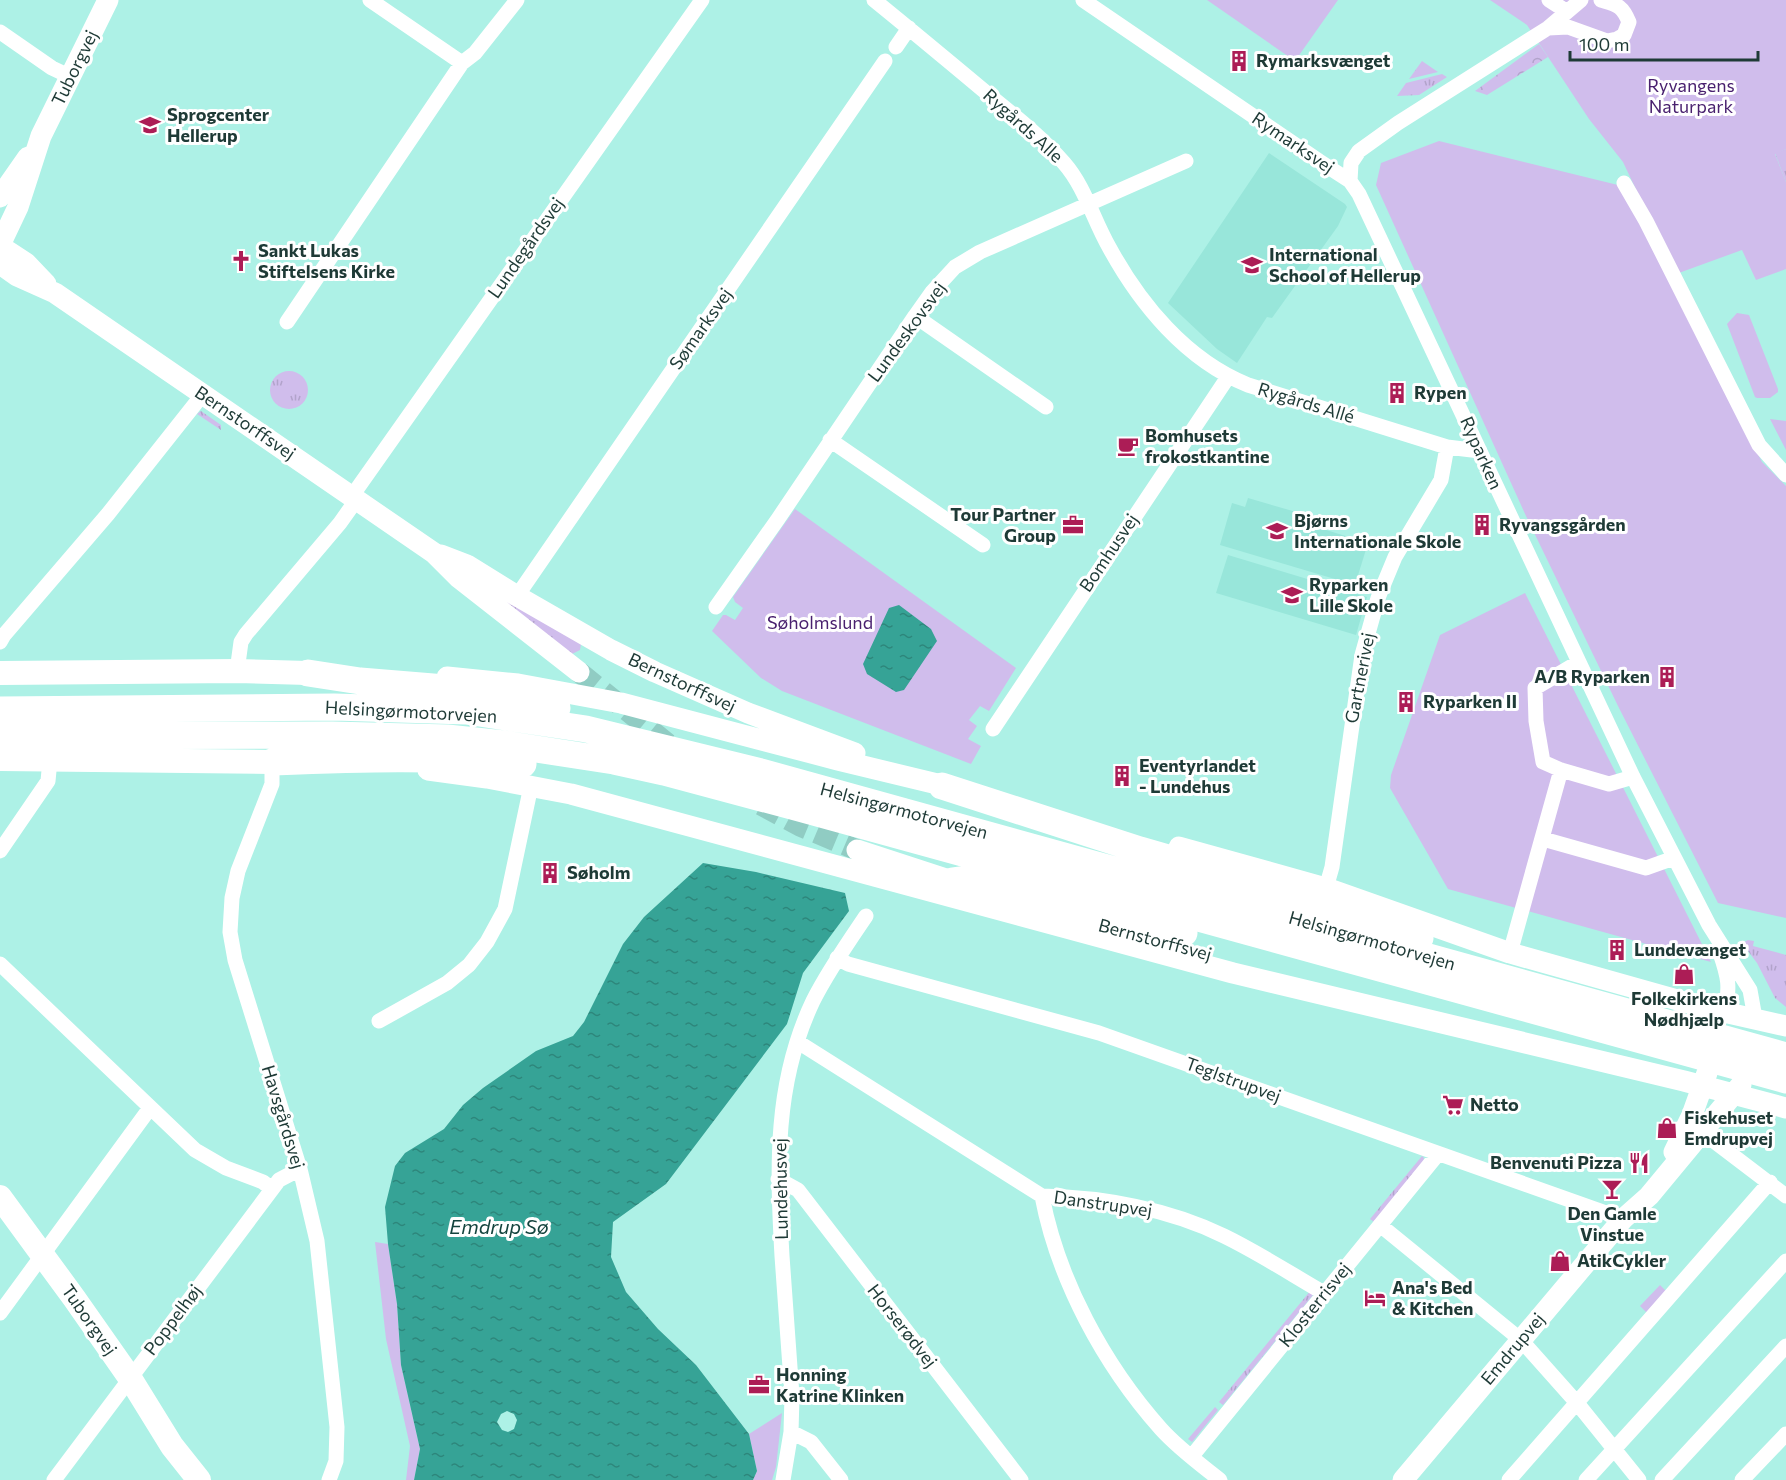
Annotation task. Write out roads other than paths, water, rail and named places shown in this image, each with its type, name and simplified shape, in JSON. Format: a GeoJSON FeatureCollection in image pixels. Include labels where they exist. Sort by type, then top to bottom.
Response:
{"type":"FeatureCollection","features":[{"type":"Feature","properties":{"kind":"highway"},"geometry":{"type":"LineString","coordinates":[[308,673],[360,681],[445,688],[623,722],[675,735],[848,796]]}},
{"type":"Feature","properties":{"kind":"highway","name":"Helsingørmotorvejen"},"geometry":{"type":"LineString","coordinates":[[0,710],[334,707],[466,711],[608,734],[739,766],[1786,1056]]}},
{"type":"Feature","properties":{"kind":"highway","name":"Helsingørmotorvejen"},"geometry":{"type":"LineString","coordinates":[[0,736],[332,735],[447,738],[504,744],[614,761],[799,808],[1786,1080]]}},
{"type":"Feature","properties":{"kind":"highway"},"geometry":{"type":"LineString","coordinates":[[272,762],[396,758],[559,767],[799,808]]}},
{"type":"Feature","properties":{"kind":"highway"},"geometry":{"type":"LineString","coordinates":[[942,786],[1077,830],[1349,912],[1427,940],[1549,991]]}},
{"type":"Feature","properties":{"kind":"highway"},"geometry":{"type":"LineString","coordinates":[[951,881],[958,880],[1270,954],[1375,968]]}},
{"type":"Feature","properties":{"kind":"main road"},"geometry":{"type":"LineString","coordinates":[[0,673],[237,671],[308,673]]}},
{"type":"Feature","properties":{"kind":"main road"},"geometry":{"type":"LineString","coordinates":[[0,759],[272,762]]}},
{"type":"Feature","properties":{"kind":"main road","name":"Tuborgvej"},"geometry":{"type":"LineString","coordinates":[[0,1197],[130,1378],[172,1446],[188,1480]]}},
{"type":"Feature","properties":{"kind":"main road","name":"Tuborgvej"},"geometry":{"type":"LineString","coordinates":[[172,1446],[199,1480]]}},
{"type":"Feature","properties":{"kind":"street","name":"Tuborgvej"},"geometry":{"type":"LineString","coordinates":[[0,197],[41,136],[108,0]]}},
{"type":"Feature","properties":{"kind":"street"},"geometry":{"type":"LineString","coordinates":[[370,0],[462,63]]}},
{"type":"Feature","properties":{"kind":"street"},"geometry":{"type":"LineString","coordinates":[[287,322],[462,63],[475,53],[517,0]]}},
{"type":"Feature","properties":{"kind":"street","name":"Lundegårdsvej"},"geometry":{"type":"LineString","coordinates":[[237,671],[241,642],[246,634],[340,523],[354,498],[702,0]]}},
{"type":"Feature","properties":{"kind":"street","name":"Rygårds Alle"},"geometry":{"type":"LineString","coordinates":[[874,0],[1041,137],[1076,178],[1108,246],[1140,296],[1154,313]]}},
{"type":"Feature","properties":{"kind":"street","name":"Rymarksvej"},"geometry":{"type":"LineString","coordinates":[[1083,0],[1350,181],[1351,163],[1359,151],[1398,123],[1548,28],[1581,0]]}},
{"type":"Feature","properties":{"kind":"street"},"geometry":{"type":"LineString","coordinates":[[1549,0],[1566,11]]}},
{"type":"Feature","properties":{"kind":"street"},"geometry":{"type":"LineString","coordinates":[[1548,28],[1568,27],[1608,41],[1617,39],[1624,35],[1629,22],[1624,10],[1618,5],[1601,0]]}},
{"type":"Feature","properties":{"kind":"street"},"geometry":{"type":"LineString","coordinates":[[896,47],[909,28]]}},
{"type":"Feature","properties":{"kind":"street"},"geometry":{"type":"LineString","coordinates":[[0,32],[52,68],[71,77]]}},
{"type":"Feature","properties":{"kind":"street","name":"Sømarksvej"},"geometry":{"type":"LineString","coordinates":[[517,596],[885,61]]}},
{"type":"Feature","properties":{"kind":"street","name":"Tuborgvej"},"geometry":{"type":"LineString","coordinates":[[0,245],[18,207],[41,136]]}},
{"type":"Feature","properties":{"kind":"street","name":"Lundeskovsvej"},"geometry":{"type":"LineString","coordinates":[[716,607],[915,316],[932,292],[955,267],[1006,239],[1186,161]]}},
{"type":"Feature","properties":{"kind":"street","name":"Ryparken"},"geometry":{"type":"LineString","coordinates":[[1350,181],[1359,194],[1633,777],[1709,925],[1750,990],[1755,1024]]}},
{"type":"Feature","properties":{"kind":"street"},"geometry":{"type":"LineString","coordinates":[[1624,183],[1646,221],[1759,445],[1786,475]]}},
{"type":"Feature","properties":{"kind":"street","name":"Bernstorffsvej"},"geometry":{"type":"LineString","coordinates":[[0,245],[26,263],[55,293]]}},
{"type":"Feature","properties":{"kind":"street","name":"Bernstorffsvej"},"geometry":{"type":"LineString","coordinates":[[0,264],[17,276],[55,293],[434,553],[459,578],[579,672]]}},
{"type":"Feature","properties":{"kind":"street","name":"Rygårds Allé"},"geometry":{"type":"LineString","coordinates":[[1154,313],[1183,343],[1228,377],[1447,447],[1480,451]]}},
{"type":"Feature","properties":{"kind":"street"},"geometry":{"type":"LineString","coordinates":[[915,316],[1046,407]]}},
{"type":"Feature","properties":{"kind":"street","name":"Bomhusvej"},"geometry":{"type":"LineString","coordinates":[[993,729],[1228,377]]}},
{"type":"Feature","properties":{"kind":"street"},"geometry":{"type":"LineString","coordinates":[[0,642],[108,514],[203,394]]}},
{"type":"Feature","properties":{"kind":"street"},"geometry":{"type":"LineString","coordinates":[[830,440],[984,545]]}},
{"type":"Feature","properties":{"kind":"street","name":"Gartnerivej"},"geometry":{"type":"LineString","coordinates":[[1326,888],[1332,867],[1362,655],[1378,598],[1395,557],[1441,480],[1447,447]]}},
{"type":"Feature","properties":{"kind":"street","name":"Bernstorffsvej"},"geometry":{"type":"LineString","coordinates":[[434,553],[467,565],[611,650],[702,694],[942,786]]}},
{"type":"Feature","properties":{"kind":"street"},"geometry":{"type":"LineString","coordinates":[[1580,662],[1535,688],[1536,721],[1543,762],[1561,770],[1609,784],[1633,777]]}},
{"type":"Feature","properties":{"kind":"street"},"geometry":{"type":"LineString","coordinates":[[308,673],[399,672],[555,689],[661,713],[838,760],[1070,817],[1326,888],[1510,953],[1725,1018],[1755,1024],[1786,1026]]}},
{"type":"Feature","properties":{"kind":"street"},"geometry":{"type":"LineString","coordinates":[[0,851],[48,781],[50,760]]}},
{"type":"Feature","properties":{"kind":"street"},"geometry":{"type":"LineString","coordinates":[[272,762],[397,767],[531,786],[639,812],[1233,973],[1456,1026],[1722,1084],[1786,1108]]}},
{"type":"Feature","properties":{"kind":"street","name":"Havsgårdsvej"},"geometry":{"type":"LineString","coordinates":[[272,762],[272,784],[238,871],[232,898],[230,932],[236,960],[300,1169],[317,1241],[337,1427],[336,1461],[329,1480]]}},
{"type":"Feature","properties":{"kind":"street"},"geometry":{"type":"LineString","coordinates":[[1510,953],[1561,770]]}},
{"type":"Feature","properties":{"kind":"street"},"geometry":{"type":"LineString","coordinates":[[379,1021],[447,982],[469,965],[487,942],[505,909],[531,786]]}},
{"type":"Feature","properties":{"kind":"street"},"geometry":{"type":"LineString","coordinates":[[1543,839],[1646,868],[1674,858]]}},
{"type":"Feature","properties":{"kind":"street","name":"Bernstorffsvej"},"geometry":{"type":"LineString","coordinates":[[857,850],[951,881],[956,887],[1235,962],[1456,1026]]}},
{"type":"Feature","properties":{"kind":"street","name":"Lundehusvej"},"geometry":{"type":"LineString","coordinates":[[783,1480],[791,1432],[792,1396],[778,1179],[779,1128],[798,1042],[813,1002],[837,958],[866,916]]}},
{"type":"Feature","properties":{"kind":"street","name":"Ryparken"},"geometry":{"type":"LineString","coordinates":[[1709,925],[1727,975],[1729,988],[1725,1018]]}},
{"type":"Feature","properties":{"kind":"street","name":"Teglstrupvej"},"geometry":{"type":"LineString","coordinates":[[837,958],[848,964],[1099,1033],[1623,1219]]}},
{"type":"Feature","properties":{"kind":"street"},"geometry":{"type":"LineString","coordinates":[[0,964],[195,1150],[210,1160],[263,1182],[272,1189]]}},
{"type":"Feature","properties":{"kind":"street","name":"Emdrupvej"},"geometry":{"type":"LineString","coordinates":[[1697,1124],[1722,1084],[1725,1018]]}},
{"type":"Feature","properties":{"kind":"street","name":"Emdrupvej"},"geometry":{"type":"LineString","coordinates":[[1403,1480],[1623,1219],[1634,1197],[1697,1124],[1722,1084],[1751,1062],[1755,1024]]}},
{"type":"Feature","properties":{"kind":"street","name":"Danstrupvej"},"geometry":{"type":"LineString","coordinates":[[798,1042],[1042,1196],[1084,1198],[1166,1214],[1223,1235],[1324,1293]]}},
{"type":"Feature","properties":{"kind":"street"},"geometry":{"type":"LineString","coordinates":[[0,1313],[150,1108]]}},
{"type":"Feature","properties":{"kind":"street"},"geometry":{"type":"LineString","coordinates":[[1697,1124],[1786,1196]]}},
{"type":"Feature","properties":{"kind":"street","name":"Klosterrisvej"},"geometry":{"type":"LineString","coordinates":[[1191,1456],[1438,1154]]}},
{"type":"Feature","properties":{"kind":"street","name":"Poppelhøj"},"geometry":{"type":"LineString","coordinates":[[54,1480],[272,1189],[284,1177],[300,1169]]}},
{"type":"Feature","properties":{"kind":"street","name":"Horserødvej"},"geometry":{"type":"LineString","coordinates":[[778,1179],[798,1190],[1021,1480]]}},
{"type":"Feature","properties":{"kind":"street"},"geometry":{"type":"LineString","coordinates":[[1509,1480],[1770,1182]]}},
{"type":"Feature","properties":{"kind":"street"},"geometry":{"type":"LineString","coordinates":[[1042,1196],[1047,1222],[1062,1268],[1082,1313],[1105,1352],[1162,1429],[1220,1480]]}},
{"type":"Feature","properties":{"kind":"street"},"geometry":{"type":"LineString","coordinates":[[1380,1225],[1521,1340],[1639,1480]]}},
{"type":"Feature","properties":{"kind":"street"},"geometry":{"type":"LineString","coordinates":[[1586,1480],[1786,1261]]}},
{"type":"Feature","properties":{"kind":"street"},"geometry":{"type":"LineString","coordinates":[[1662,1480],[1786,1346]]}},
{"type":"Feature","properties":{"kind":"street"},"geometry":{"type":"LineString","coordinates":[[791,1432],[812,1442],[841,1480]]}},
{"type":"Feature","properties":{"kind":"street"},"geometry":{"type":"LineString","coordinates":[[1742,1480],[1786,1434]]}},
{"type":"Feature","properties":{"kind":"water"},"geometry":{"type":"Polygon","coordinates":[[[899,605],[931,629],[937,641],[904,690],[896,692],[867,674],[863,664],[889,608],[899,605]]]}},
{"type":"Feature","properties":{"kind":"water","name":"Emdrup Sø"},"geometry":{"type":"Polygon","coordinates":[[[703,863],[756,872],[845,893],[849,911],[803,973],[787,1024],[666,1184],[613,1222],[611,1257],[626,1292],[658,1329],[696,1365],[749,1434],[757,1471],[753,1480],[414,1480],[420,1449],[401,1365],[397,1304],[385,1207],[395,1166],[405,1153],[444,1129],[463,1105],[483,1088],[536,1051],[573,1036],[584,1022],[623,944],[644,917],[703,863]],[[507,1411],[501,1414],[497,1422],[502,1430],[508,1432],[514,1429],[517,1420],[514,1414],[507,1411]]]}},
{"type":"Feature","properties":{"kind":"tunnel"},"geometry":{"type":"LineString","coordinates":[[579,672],[672,747]]}},
{"type":"Feature","properties":{"kind":"tunnel"},"geometry":{"type":"LineString","coordinates":[[761,805],[800,826],[857,850]]}},
{"type":"Feature","properties":{"kind":"place","name":"Rymarksvænget"},"geometry":{"type":"Point","coordinates":[1239,61]}},
{"type":"Feature","properties":{"kind":"place","name":"Sprogcenter Hellerup"},"geometry":{"type":"Point","coordinates":[150,125]}},
{"type":"Feature","properties":{"kind":"place","name":"Sankt Lukas Stiftelsens Kirke"},"geometry":{"type":"Point","coordinates":[241,261]}},
{"type":"Feature","properties":{"kind":"place","name":"International School of Hellerup"},"geometry":{"type":"Point","coordinates":[1252,265]}},
{"type":"Feature","properties":{"kind":"place","name":"Rypen"},"geometry":{"type":"Point","coordinates":[1397,393]}},
{"type":"Feature","properties":{"kind":"place","name":"Bomhusets frokostkantine"},"geometry":{"type":"Point","coordinates":[1128,446]}},
{"type":"Feature","properties":{"kind":"place","name":"Tour Partner Group"},"geometry":{"type":"Point","coordinates":[1073,525]}},
{"type":"Feature","properties":{"kind":"place","name":"Ryvangsgården"},"geometry":{"type":"Point","coordinates":[1482,525]}},
{"type":"Feature","properties":{"kind":"place","name":"Bjørns Internationale Skole"},"geometry":{"type":"Point","coordinates":[1277,531]}},
{"type":"Feature","properties":{"kind":"place","name":"Ryparken Lille Skole"},"geometry":{"type":"Point","coordinates":[1292,595]}},
{"type":"Feature","properties":{"kind":"place","name":"A/B Ryparken"},"geometry":{"type":"Point","coordinates":[1667,677]}},
{"type":"Feature","properties":{"kind":"place","name":"Ryparken II"},"geometry":{"type":"Point","coordinates":[1406,702]}},
{"type":"Feature","properties":{"kind":"place","name":"Eventyrlandet - Lundehus"},"geometry":{"type":"Point","coordinates":[1122,776]}},
{"type":"Feature","properties":{"kind":"place","name":"Søholm"},"geometry":{"type":"Point","coordinates":[550,873]}},
{"type":"Feature","properties":{"kind":"place","name":"Lundevænget"},"geometry":{"type":"Point","coordinates":[1617,950]}},
{"type":"Feature","properties":{"kind":"place","name":"Folkekirkens Nødhjælp"},"geometry":{"type":"Point","coordinates":[1684,974]}},
{"type":"Feature","properties":{"kind":"place","name":"Netto"},"geometry":{"type":"Point","coordinates":[1453,1105]}},
{"type":"Feature","properties":{"kind":"place","name":"Fiskehuset Emdrupvej"},"geometry":{"type":"Point","coordinates":[1667,1128]}},
{"type":"Feature","properties":{"kind":"place","name":"Benvenuti Pizza"},"geometry":{"type":"Point","coordinates":[1639,1163]}},
{"type":"Feature","properties":{"kind":"place","name":"Den Gamle Vinstue"},"geometry":{"type":"Point","coordinates":[1612,1189]}},
{"type":"Feature","properties":{"kind":"place","name":"AtikCykler"},"geometry":{"type":"Point","coordinates":[1560,1261]}},
{"type":"Feature","properties":{"kind":"place","name":"Ana's Bed & Kitchen"},"geometry":{"type":"Point","coordinates":[1375,1298]}},
{"type":"Feature","properties":{"kind":"place","name":"Honning Katrine Klinken"},"geometry":{"type":"Point","coordinates":[759,1385]}},
{"type":"Feature","properties":{"kind":"park label","name":"Ryvangens Naturpark"},"geometry":{"type":"Point","coordinates":[1691,96]}},
{"type":"Feature","properties":{"kind":"park label","name":"Søholmslund"},"geometry":{"type":"Point","coordinates":[820,623]}}]}
